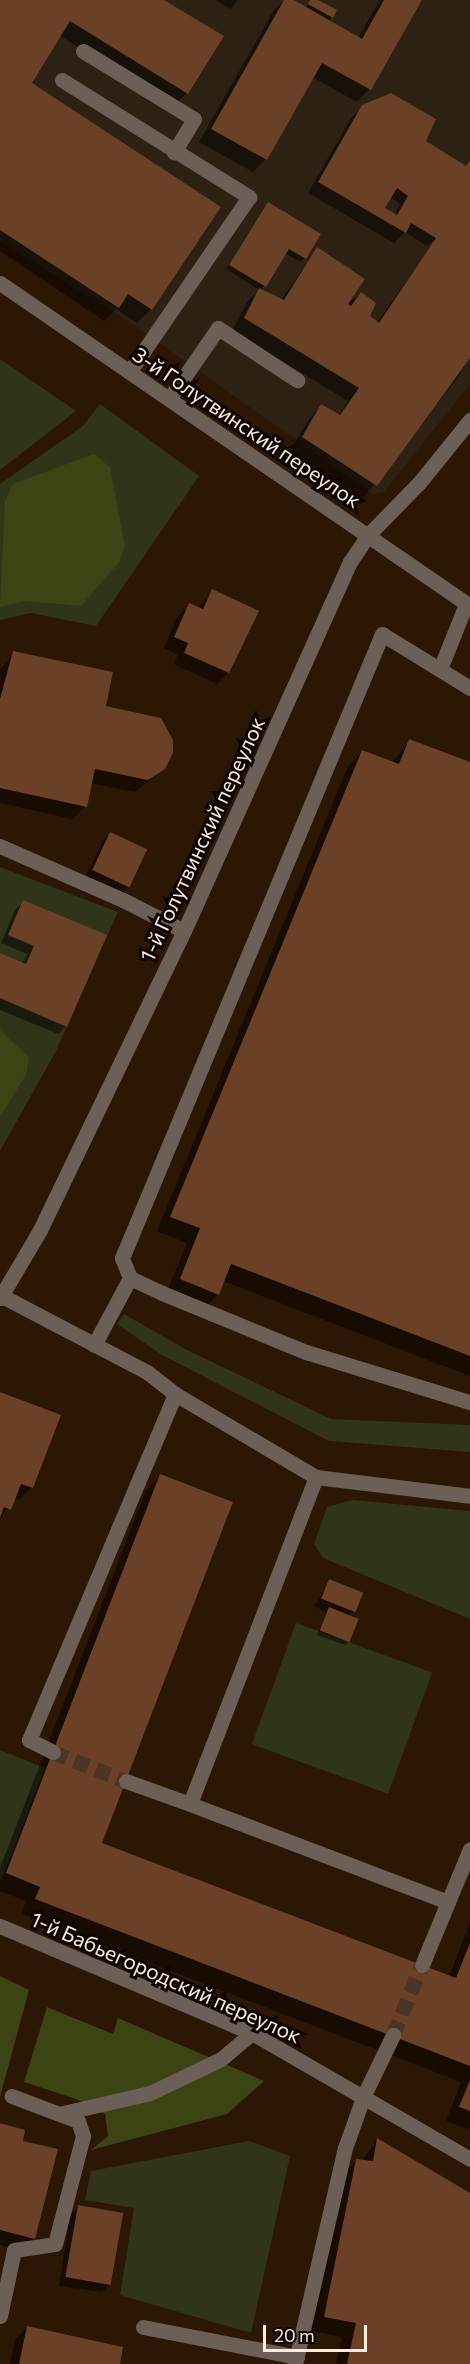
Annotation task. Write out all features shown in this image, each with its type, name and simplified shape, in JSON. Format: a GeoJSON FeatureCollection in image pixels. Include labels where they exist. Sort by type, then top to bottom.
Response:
{"type":"FeatureCollection","features":[{"type":"Feature","properties":{"kind":"street"},"geometry":{"type":"LineString","coordinates":[[83,51],[194,119],[174,152]]}},
{"type":"Feature","properties":{"kind":"street"},"geometry":{"type":"LineString","coordinates":[[62,80],[249,197],[129,372]]}},
{"type":"Feature","properties":{"kind":"street","name":"3-й Голутвинский переулок"},"geometry":{"type":"LineString","coordinates":[[0,283],[468,605]]}},
{"type":"Feature","properties":{"kind":"street"},"geometry":{"type":"LineString","coordinates":[[169,399],[218,328],[297,380]]}},
{"type":"Feature","properties":{"kind":"street","name":"1-й Голутвинский переулок"},"geometry":{"type":"LineString","coordinates":[[1,1297],[40,1230],[184,932],[350,562],[368,536],[419,483],[470,420]]}},
{"type":"Feature","properties":{"kind":"street"},"geometry":{"type":"LineString","coordinates":[[440,669],[468,605]]}},
{"type":"Feature","properties":{"kind":"street"},"geometry":{"type":"LineString","coordinates":[[470,688],[382,634],[122,1258],[130,1278],[306,1352],[470,1402]]}},
{"type":"Feature","properties":{"kind":"street"},"geometry":{"type":"LineString","coordinates":[[0,846],[123,900],[184,932]]}},
{"type":"Feature","properties":{"kind":"street"},"geometry":{"type":"LineString","coordinates":[[94,1345],[130,1278]]}},
{"type":"Feature","properties":{"kind":"street"},"geometry":{"type":"LineString","coordinates":[[1,1297],[147,1372],[175,1394],[316,1478],[470,1496]]}},
{"type":"Feature","properties":{"kind":"street"},"geometry":{"type":"LineString","coordinates":[[53,1752],[29,1740],[175,1394]]}},
{"type":"Feature","properties":{"kind":"street"},"geometry":{"type":"LineString","coordinates":[[190,1804],[316,1478]]}},
{"type":"Feature","properties":{"kind":"street"},"geometry":{"type":"LineString","coordinates":[[126,1781],[448,1902]]}},
{"type":"Feature","properties":{"kind":"street"},"geometry":{"type":"LineString","coordinates":[[422,1965],[470,1849]]}},
{"type":"Feature","properties":{"kind":"street","name":"1-й Бабьегородский переулок"},"geometry":{"type":"LineString","coordinates":[[0,1926],[252,2033],[364,2095],[470,2159]]}},
{"type":"Feature","properties":{"kind":"street"},"geometry":{"type":"LineString","coordinates":[[63,2113],[150,2093],[221,2059],[252,2033]]}},
{"type":"Feature","properties":{"kind":"street"},"geometry":{"type":"LineString","coordinates":[[143,2327],[296,2360],[345,2148],[364,2095],[393,2035]]}},
{"type":"Feature","properties":{"kind":"street"},"geometry":{"type":"LineString","coordinates":[[0,2316],[14,2250],[55,2244],[83,2136],[78,2121],[63,2113],[12,2096]]}},
{"type":"Feature","properties":{"kind":"shaded area"},"geometry":{"type":"Polygon","coordinates":[[[0,0],[470,0],[470,384],[384,492],[373,494],[125,319],[0,241],[0,0]]]}},
{"type":"Feature","properties":{"kind":"green space"},"geometry":{"type":"Polygon","coordinates":[[[0,359],[76,411],[0,470],[0,359]]]}},
{"type":"Feature","properties":{"kind":"green space"},"geometry":{"type":"Polygon","coordinates":[[[100,404],[199,476],[96,626],[31,613],[0,620],[0,484],[83,426],[100,404]]]}},
{"type":"Feature","properties":{"kind":"green space"},"geometry":{"type":"Polygon","coordinates":[[[94,454],[110,467],[125,547],[119,562],[81,606],[24,601],[0,607],[5,501],[13,484],[94,454]]]}},
{"type":"Feature","properties":{"kind":"green space"},"geometry":{"type":"Polygon","coordinates":[[[0,867],[118,912],[56,1051],[0,1151],[0,867]]]}},
{"type":"Feature","properties":{"kind":"green space"},"geometry":{"type":"Polygon","coordinates":[[[0,1030],[29,1057],[26,1075],[0,1117],[0,1030]]]}},
{"type":"Feature","properties":{"kind":"green space"},"geometry":{"type":"Polygon","coordinates":[[[124,1314],[185,1349],[331,1419],[470,1425],[470,1452],[329,1441],[162,1355],[117,1324],[124,1314]]]}},
{"type":"Feature","properties":{"kind":"green space"},"geometry":{"type":"Polygon","coordinates":[[[352,1500],[470,1511],[470,1619],[323,1558],[314,1544],[327,1507],[352,1500]]]}},
{"type":"Feature","properties":{"kind":"green space"},"geometry":{"type":"Polygon","coordinates":[[[296,1623],[432,1673],[388,1794],[252,1744],[296,1623]]]}},
{"type":"Feature","properties":{"kind":"green space"},"geometry":{"type":"Polygon","coordinates":[[[0,1750],[45,1768],[0,1883],[0,1750]]]}},
{"type":"Feature","properties":{"kind":"green space"},"geometry":{"type":"Polygon","coordinates":[[[0,1976],[29,1990],[0,2097],[0,1976]]]}},
{"type":"Feature","properties":{"kind":"green space"},"geometry":{"type":"Polygon","coordinates":[[[47,2007],[113,2034],[118,2018],[264,2081],[227,2114],[91,2150],[108,2136],[105,2114],[76,2099],[24,2082],[47,2007]]]}},
{"type":"Feature","properties":{"kind":"green space"},"geometry":{"type":"Polygon","coordinates":[[[249,2141],[290,2156],[251,2333],[120,2295],[134,2208],[85,2200],[91,2171],[249,2141]]]}},
{"type":"Feature","properties":{"kind":"building"},"geometry":{"type":"Polygon","coordinates":[[[0,0],[164,0],[224,36],[188,94],[70,21],[32,83],[221,207],[152,310],[128,294],[119,308],[0,230],[0,0]]]}},
{"type":"Feature","properties":{"kind":"building"},"geometry":{"type":"Polygon","coordinates":[[[284,0],[294,0],[362,39],[384,0],[422,0],[371,90],[322,63],[267,160],[211,129],[284,0]]]}},
{"type":"Feature","properties":{"kind":"building"},"geometry":{"type":"Polygon","coordinates":[[[310,0],[318,0],[337,10],[333,18],[308,4],[310,0]]]}},
{"type":"Feature","properties":{"kind":"building"},"geometry":{"type":"Polygon","coordinates":[[[391,93],[436,119],[426,141],[466,166],[470,160],[470,358],[377,486],[302,437],[321,404],[340,415],[359,388],[244,318],[259,288],[284,300],[317,247],[365,279],[348,304],[351,306],[361,292],[376,303],[370,316],[379,323],[436,238],[411,223],[406,233],[318,182],[362,105],[391,93]],[[397,188],[385,208],[397,215],[408,196],[397,188]]]}},
{"type":"Feature","properties":{"kind":"building"},"geometry":{"type":"Polygon","coordinates":[[[268,202],[321,234],[306,259],[289,249],[266,287],[229,265],[268,202]]]}},
{"type":"Feature","properties":{"kind":"building"},"geometry":{"type":"Polygon","coordinates":[[[212,589],[259,611],[229,673],[184,653],[188,643],[174,637],[189,603],[203,609],[212,589]]]}},
{"type":"Feature","properties":{"kind":"building"},"geometry":{"type":"Polygon","coordinates":[[[13,651],[113,672],[106,706],[161,718],[173,740],[173,753],[165,769],[148,780],[95,769],[87,807],[0,788],[0,699],[13,651]]]}},
{"type":"Feature","properties":{"kind":"building"},"geometry":{"type":"Polygon","coordinates":[[[409,739],[470,762],[470,1356],[231,1264],[219,1295],[180,1279],[200,1228],[170,1217],[362,750],[399,764],[409,739]]]}},
{"type":"Feature","properties":{"kind":"building"},"geometry":{"type":"Polygon","coordinates":[[[110,832],[147,849],[129,887],[92,870],[110,832]]]}},
{"type":"Feature","properties":{"kind":"building"},"geometry":{"type":"Polygon","coordinates":[[[23,900],[107,935],[67,1027],[0,998],[0,953],[26,964],[34,946],[8,935],[23,900]]]}},
{"type":"Feature","properties":{"kind":"building"},"geometry":{"type":"Polygon","coordinates":[[[0,1392],[61,1415],[33,1488],[21,1484],[11,1510],[4,1507],[0,1518],[0,1392]]]}},
{"type":"Feature","properties":{"kind":"building"},"geometry":{"type":"Polygon","coordinates":[[[160,1474],[233,1502],[102,1843],[456,1978],[470,1943],[470,2066],[35,1899],[40,1887],[6,1873],[160,1474]]]}},
{"type":"Feature","properties":{"kind":"building"},"geometry":{"type":"Polygon","coordinates":[[[329,1579],[363,1593],[355,1612],[321,1598],[329,1579]]]}},
{"type":"Feature","properties":{"kind":"building"},"geometry":{"type":"Polygon","coordinates":[[[329,1607],[359,1619],[349,1642],[320,1630],[329,1607]]]}},
{"type":"Feature","properties":{"kind":"building"},"geometry":{"type":"Polygon","coordinates":[[[470,2080],[470,2111],[459,2107],[470,2080]]]}},
{"type":"Feature","properties":{"kind":"building"},"geometry":{"type":"Polygon","coordinates":[[[0,2123],[25,2130],[23,2141],[58,2149],[35,2239],[0,2230],[0,2123]]]}},
{"type":"Feature","properties":{"kind":"building"},"geometry":{"type":"Polygon","coordinates":[[[377,2138],[470,2193],[470,2364],[347,2364],[356,2323],[324,2317],[356,2159],[373,2161],[377,2138]]]}},
{"type":"Feature","properties":{"kind":"building"},"geometry":{"type":"Polygon","coordinates":[[[78,2205],[123,2213],[111,2285],[65,2277],[78,2205]]]}},
{"type":"Feature","properties":{"kind":"building"},"geometry":{"type":"Polygon","coordinates":[[[27,2326],[123,2347],[120,2364],[19,2364],[27,2326]]]}},
{"type":"Feature","properties":{"kind":"tunnel"},"geometry":{"type":"LineString","coordinates":[[53,1752],[126,1781]]}},
{"type":"Feature","properties":{"kind":"tunnel"},"geometry":{"type":"LineString","coordinates":[[393,2035],[422,1965]]}}]}
